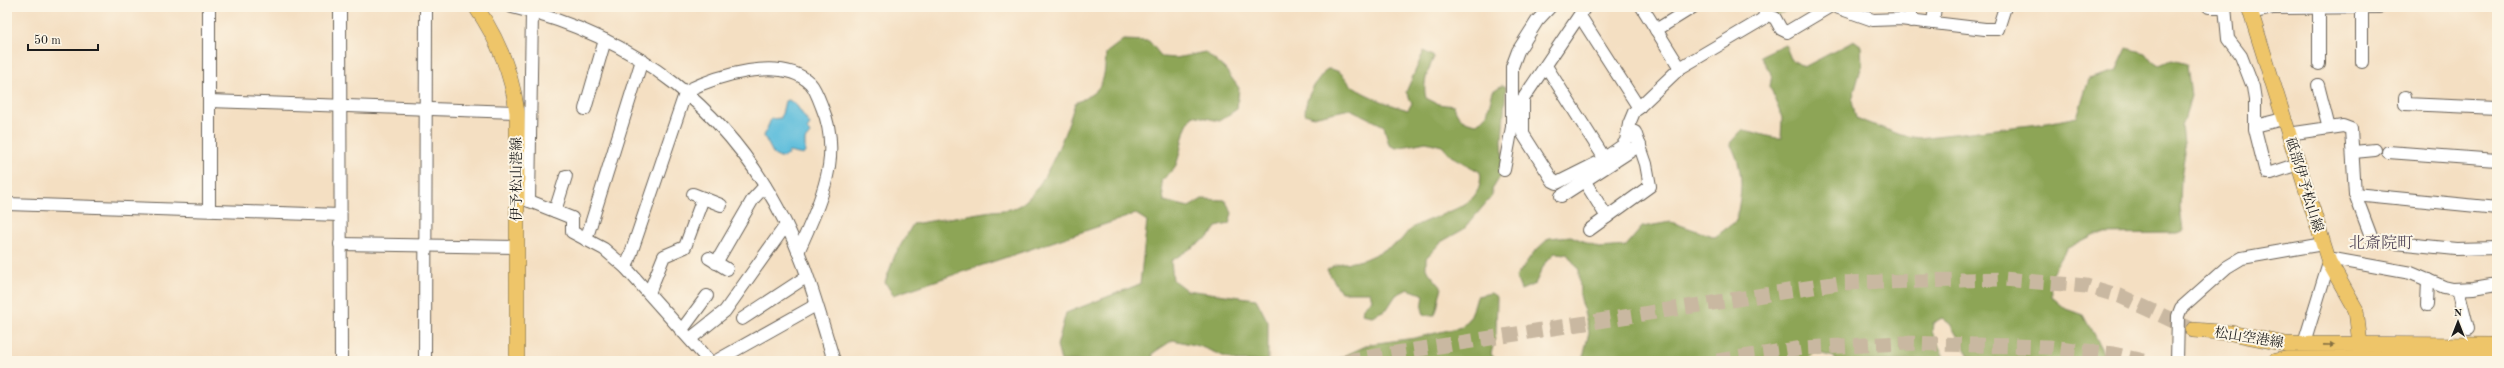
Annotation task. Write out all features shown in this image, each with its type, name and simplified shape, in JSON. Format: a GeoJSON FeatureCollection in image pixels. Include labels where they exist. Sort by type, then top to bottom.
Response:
{"type":"FeatureCollection","features":[{"type":"Feature","properties":{"kind":"main road","name":"伊予松山港線"},"geometry":{"type":"LineString","coordinates":[[476,7],[500,48],[516,106],[523,199],[517,247],[517,361]]}},
{"type":"Feature","properties":{"kind":"main road","name":"砥部伊予松山線"},"geometry":{"type":"LineString","coordinates":[[2250,10],[2327,255],[2356,310],[2362,355]]}},
{"type":"Feature","properties":{"kind":"main road","name":"松山空港線"},"geometry":{"type":"LineString","coordinates":[[2193,330],[2231,333],[2286,344],[2362,355],[2497,358]]}},
{"type":"Feature","properties":{"kind":"main road","name":"松山空港線"},"geometry":{"type":"LineString","coordinates":[[2276,361],[2285,359],[2497,345]]}},
{"type":"Feature","properties":{"kind":"street"},"geometry":{"type":"LineString","coordinates":[[209,7],[209,210]]}},
{"type":"Feature","properties":{"kind":"street"},"geometry":{"type":"LineString","coordinates":[[340,7],[340,361]]}},
{"type":"Feature","properties":{"kind":"street"},"geometry":{"type":"LineString","coordinates":[[425,361],[426,7]]}},
{"type":"Feature","properties":{"kind":"street"},"geometry":{"type":"LineString","coordinates":[[512,7],[532,12],[582,30],[605,40],[642,60],[686,91],[721,125],[765,186],[786,225],[798,252],[834,361]]}},
{"type":"Feature","properties":{"kind":"street"},"geometry":{"type":"LineString","coordinates":[[1504,170],[1512,127],[1512,67],[1518,51],[1537,21],[1550,7]]}},
{"type":"Feature","properties":{"kind":"street"},"geometry":{"type":"LineString","coordinates":[[1642,7],[1680,68]]}},
{"type":"Feature","properties":{"kind":"street"},"geometry":{"type":"LineString","coordinates":[[1656,30],[1693,7]]}},
{"type":"Feature","properties":{"kind":"street"},"geometry":{"type":"LineString","coordinates":[[1639,108],[1583,12],[1523,99],[1523,134],[1554,181],[1557,183],[1605,159],[1626,142],[1630,118],[1680,68],[1763,19],[1764,11],[1775,18],[1781,29],[1787,32],[1829,7]]}},
{"type":"Feature","properties":{"kind":"street"},"geometry":{"type":"LineString","coordinates":[[1836,7],[1873,20],[1911,21],[1998,29],[2005,7]]}},
{"type":"Feature","properties":{"kind":"street"},"geometry":{"type":"LineString","coordinates":[[1911,7],[1911,21]]}},
{"type":"Feature","properties":{"kind":"street"},"geometry":{"type":"LineString","coordinates":[[1933,23],[1935,7]]}},
{"type":"Feature","properties":{"kind":"street"},"geometry":{"type":"LineString","coordinates":[[2209,7],[2221,7]]}},
{"type":"Feature","properties":{"kind":"street"},"geometry":{"type":"LineString","coordinates":[[2225,7],[2228,39],[2241,56],[2253,87],[2256,100],[2255,126],[2267,173],[2298,164]]}},
{"type":"Feature","properties":{"kind":"street"},"geometry":{"type":"LineString","coordinates":[[2362,7],[2362,62]]}},
{"type":"Feature","properties":{"kind":"street"},"geometry":{"type":"LineString","coordinates":[[2250,10],[2272,8],[2379,7]]}},
{"type":"Feature","properties":{"kind":"street"},"geometry":{"type":"LineString","coordinates":[[2319,8],[2319,64]]}},
{"type":"Feature","properties":{"kind":"street"},"geometry":{"type":"LineString","coordinates":[[532,12],[530,95],[523,199],[572,218],[572,232],[604,249],[626,268],[709,361]]}},
{"type":"Feature","properties":{"kind":"street"},"geometry":{"type":"LineString","coordinates":[[585,109],[605,40]]}},
{"type":"Feature","properties":{"kind":"street"},"geometry":{"type":"LineString","coordinates":[[586,240],[642,60]]}},
{"type":"Feature","properties":{"kind":"street"},"geometry":{"type":"LineString","coordinates":[[1546,66],[1605,159]]}},
{"type":"Feature","properties":{"kind":"street"},"geometry":{"type":"LineString","coordinates":[[686,91],[726,77],[755,70],[781,68],[797,74],[810,83],[828,119],[831,140],[829,166],[812,219],[798,252]]}},
{"type":"Feature","properties":{"kind":"street"},"geometry":{"type":"LineString","coordinates":[[2318,85],[2329,128]]}},
{"type":"Feature","properties":{"kind":"street"},"geometry":{"type":"LineString","coordinates":[[626,268],[686,91]]}},
{"type":"Feature","properties":{"kind":"street"},"geometry":{"type":"LineString","coordinates":[[209,101],[425,109],[516,106],[530,95]]}},
{"type":"Feature","properties":{"kind":"street"},"geometry":{"type":"LineString","coordinates":[[2405,97],[2405,104],[2497,108]]}},
{"type":"Feature","properties":{"kind":"street"},"geometry":{"type":"LineString","coordinates":[[2255,126],[2283,119]]}},
{"type":"Feature","properties":{"kind":"street"},"geometry":{"type":"LineString","coordinates":[[2288,134],[2343,126],[2351,129],[2354,152],[2355,194],[2372,239],[2375,241],[2456,249],[2497,248]]}},
{"type":"Feature","properties":{"kind":"street"},"geometry":{"type":"LineString","coordinates":[[1589,230],[1650,186],[1635,132],[1628,130]]}},
{"type":"Feature","properties":{"kind":"street"},"geometry":{"type":"LineString","coordinates":[[1561,196],[1640,146]]}},
{"type":"Feature","properties":{"kind":"street"},"geometry":{"type":"LineString","coordinates":[[2354,152],[2375,150]]}},
{"type":"Feature","properties":{"kind":"street"},"geometry":{"type":"LineString","coordinates":[[2388,153],[2497,160]]}},
{"type":"Feature","properties":{"kind":"street"},"geometry":{"type":"LineString","coordinates":[[556,211],[566,176]]}},
{"type":"Feature","properties":{"kind":"street"},"geometry":{"type":"LineString","coordinates":[[1585,182],[1607,217]]}},
{"type":"Feature","properties":{"kind":"street"},"geometry":{"type":"LineString","coordinates":[[727,269],[712,260],[753,199],[765,186]]}},
{"type":"Feature","properties":{"kind":"street"},"geometry":{"type":"LineString","coordinates":[[2355,194],[2497,208]]}},
{"type":"Feature","properties":{"kind":"street"},"geometry":{"type":"LineString","coordinates":[[649,293],[664,256],[685,247],[698,196],[720,204]]}},
{"type":"Feature","properties":{"kind":"street"},"geometry":{"type":"LineString","coordinates":[[7,204],[340,215]]}},
{"type":"Feature","properties":{"kind":"street"},"geometry":{"type":"LineString","coordinates":[[690,339],[725,311],[786,225]]}},
{"type":"Feature","properties":{"kind":"street"},"geometry":{"type":"LineString","coordinates":[[340,244],[517,247]]}},
{"type":"Feature","properties":{"kind":"street"},"geometry":{"type":"LineString","coordinates":[[2306,337],[2327,255]]}},
{"type":"Feature","properties":{"kind":"street"},"geometry":{"type":"LineString","coordinates":[[2177,361],[2178,316],[2181,308],[2227,267],[2246,257],[2327,255],[2412,273],[2444,287],[2458,289],[2497,284]]}},
{"type":"Feature","properties":{"kind":"street"},"geometry":{"type":"LineString","coordinates":[[742,318],[806,277]]}},
{"type":"Feature","properties":{"kind":"street"},"geometry":{"type":"LineString","coordinates":[[2427,305],[2428,280]]}},
{"type":"Feature","properties":{"kind":"street"},"geometry":{"type":"LineString","coordinates":[[2458,289],[2468,329]]}},
{"type":"Feature","properties":{"kind":"street"},"geometry":{"type":"LineString","coordinates":[[681,331],[707,296]]}},
{"type":"Feature","properties":{"kind":"street"},"geometry":{"type":"LineString","coordinates":[[716,361],[816,305]]}},
{"type":"Feature","properties":{"kind":"green space"},"geometry":{"type":"Polygon","coordinates":[[[1771,7],[1794,7],[1777,16],[1771,7]]]}},
{"type":"Feature","properties":{"kind":"green space"},"geometry":{"type":"Polygon","coordinates":[[[1123,40],[1149,41],[1162,57],[1176,58],[1205,52],[1225,69],[1239,88],[1237,109],[1219,121],[1193,115],[1186,126],[1176,165],[1161,181],[1164,201],[1189,207],[1202,199],[1225,200],[1232,213],[1229,224],[1216,227],[1210,236],[1171,261],[1173,280],[1186,290],[1256,299],[1268,322],[1268,361],[1235,361],[1199,346],[1173,340],[1153,353],[1152,361],[1061,361],[1057,346],[1066,313],[1140,284],[1147,221],[1136,214],[893,295],[885,282],[895,255],[913,224],[1009,209],[1016,207],[1026,200],[1035,190],[1053,161],[1075,103],[1092,94],[1101,84],[1106,53],[1123,40]]]}},
{"type":"Feature","properties":{"kind":"green space"},"geometry":{"type":"Polygon","coordinates":[[[1854,41],[1861,46],[1862,65],[1852,100],[1856,118],[1901,135],[1919,138],[2047,123],[2077,117],[2089,79],[2116,71],[2127,48],[2146,53],[2152,61],[2158,65],[2172,60],[2187,64],[2191,97],[2182,126],[2185,152],[2181,177],[2180,208],[2183,231],[2178,233],[2095,234],[2066,249],[2050,276],[2051,296],[2066,309],[2083,315],[2103,352],[2111,361],[1972,361],[1950,324],[1942,318],[1933,323],[1932,332],[1946,361],[1836,361],[1834,357],[1814,352],[1806,361],[1582,361],[1589,332],[1580,295],[1579,270],[1567,254],[1555,253],[1545,263],[1535,284],[1521,290],[1516,277],[1533,253],[1549,238],[1571,236],[1599,248],[1626,246],[1642,227],[1671,222],[1715,237],[1736,221],[1740,200],[1740,172],[1735,153],[1730,143],[1742,130],[1781,138],[1782,118],[1770,86],[1772,75],[1760,56],[1785,44],[1791,59],[1804,67],[1854,41]]]}},
{"type":"Feature","properties":{"kind":"green space"},"geometry":{"type":"Polygon","coordinates":[[[1424,51],[1434,57],[1425,82],[1426,98],[1438,104],[1454,106],[1460,117],[1466,121],[1477,124],[1487,114],[1493,91],[1502,85],[1506,87],[1502,141],[1504,170],[1492,190],[1492,196],[1464,229],[1441,242],[1426,258],[1426,269],[1442,288],[1435,315],[1424,315],[1422,308],[1424,295],[1408,289],[1396,295],[1387,309],[1372,316],[1362,314],[1363,308],[1372,300],[1370,292],[1341,292],[1327,270],[1337,264],[1362,260],[1375,254],[1400,241],[1407,232],[1419,224],[1454,210],[1470,201],[1479,187],[1481,175],[1480,172],[1451,156],[1442,146],[1426,142],[1396,148],[1389,145],[1384,126],[1350,109],[1313,117],[1305,114],[1305,107],[1309,95],[1327,69],[1342,74],[1353,87],[1364,93],[1383,102],[1408,110],[1412,103],[1406,92],[1424,51]]]}},
{"type":"Feature","properties":{"kind":"green space"},"geometry":{"type":"Polygon","coordinates":[[[1491,293],[1497,297],[1496,334],[1491,354],[1497,361],[1333,361],[1370,344],[1415,338],[1461,327],[1471,316],[1477,296],[1491,293]]]}},
{"type":"Feature","properties":{"kind":"water"},"geometry":{"type":"Polygon","coordinates":[[[789,100],[797,106],[810,125],[807,129],[810,134],[805,140],[805,152],[803,155],[789,152],[786,156],[780,158],[774,155],[764,136],[771,119],[781,118],[785,101],[789,100]]]}},
{"type":"Feature","properties":{"kind":"tunnel"},"geometry":{"type":"LineString","coordinates":[[1345,361],[1839,283],[2003,279],[2086,286],[2120,296],[2193,330]]}},
{"type":"Feature","properties":{"kind":"tunnel"},"geometry":{"type":"LineString","coordinates":[[1717,361],[1802,348],[1903,343],[2049,347],[2113,354],[2143,361]]}},
{"type":"Feature","properties":{"kind":"district","name":"北斎院町"},"geometry":{"type":"Point","coordinates":[2381,244]}}]}
